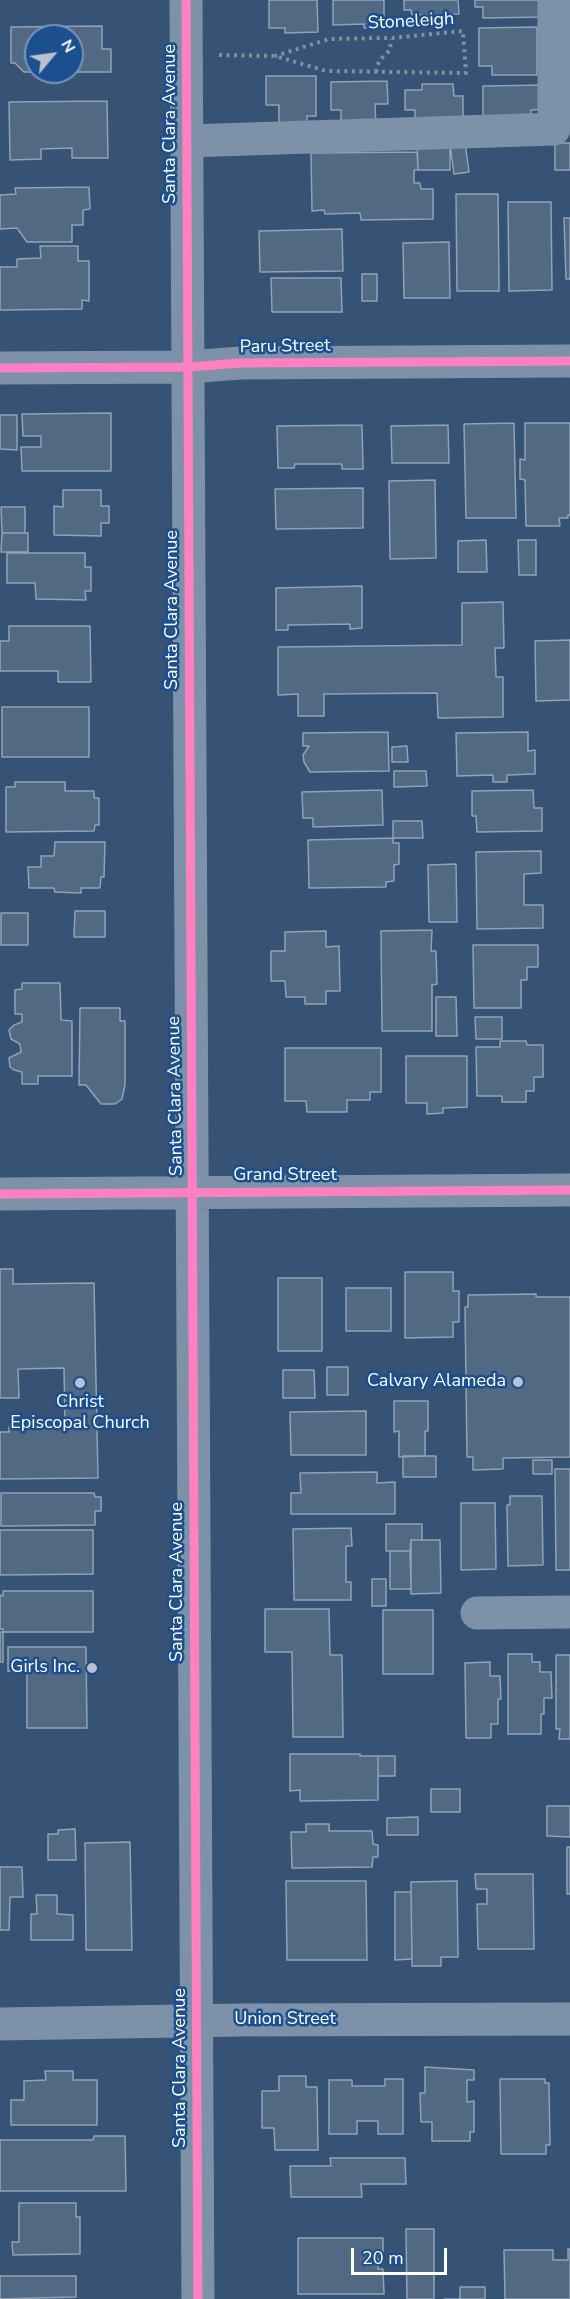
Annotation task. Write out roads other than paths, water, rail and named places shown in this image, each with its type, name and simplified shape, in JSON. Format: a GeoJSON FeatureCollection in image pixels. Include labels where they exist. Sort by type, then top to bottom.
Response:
{"type":"FeatureCollection","features":[{"type":"Feature","properties":{"kind":"street","name":"Santa Clara Avenue"},"geometry":{"type":"LineString","coordinates":[[186,0],[198,2299]]}},
{"type":"Feature","properties":{"kind":"street"},"geometry":{"type":"LineString","coordinates":[[187,141],[554,129],[554,0]]}},
{"type":"Feature","properties":{"kind":"street","name":"Paru Street"},"geometry":{"type":"LineString","coordinates":[[0,368],[189,367],[240,363],[570,361]]}},
{"type":"Feature","properties":{"kind":"street","name":"Grand Street"},"geometry":{"type":"LineString","coordinates":[[0,1194],[570,1190]]}},
{"type":"Feature","properties":{"kind":"street"},"geometry":{"type":"LineString","coordinates":[[477,1613],[570,1612]]}},
{"type":"Feature","properties":{"kind":"street","name":"Union Street"},"geometry":{"type":"LineString","coordinates":[[0,2024],[198,2020],[570,2019]]}},
{"type":"Feature","properties":{"kind":"place","name":"Calvary Alameda"},"geometry":{"type":"Point","coordinates":[518,1382]}},
{"type":"Feature","properties":{"kind":"place","name":"Christ Episcopal Church"},"geometry":{"type":"Point","coordinates":[80,1383]}},
{"type":"Feature","properties":{"kind":"place","name":"Girls Inc."},"geometry":{"type":"Point","coordinates":[92,1668]}}]}
